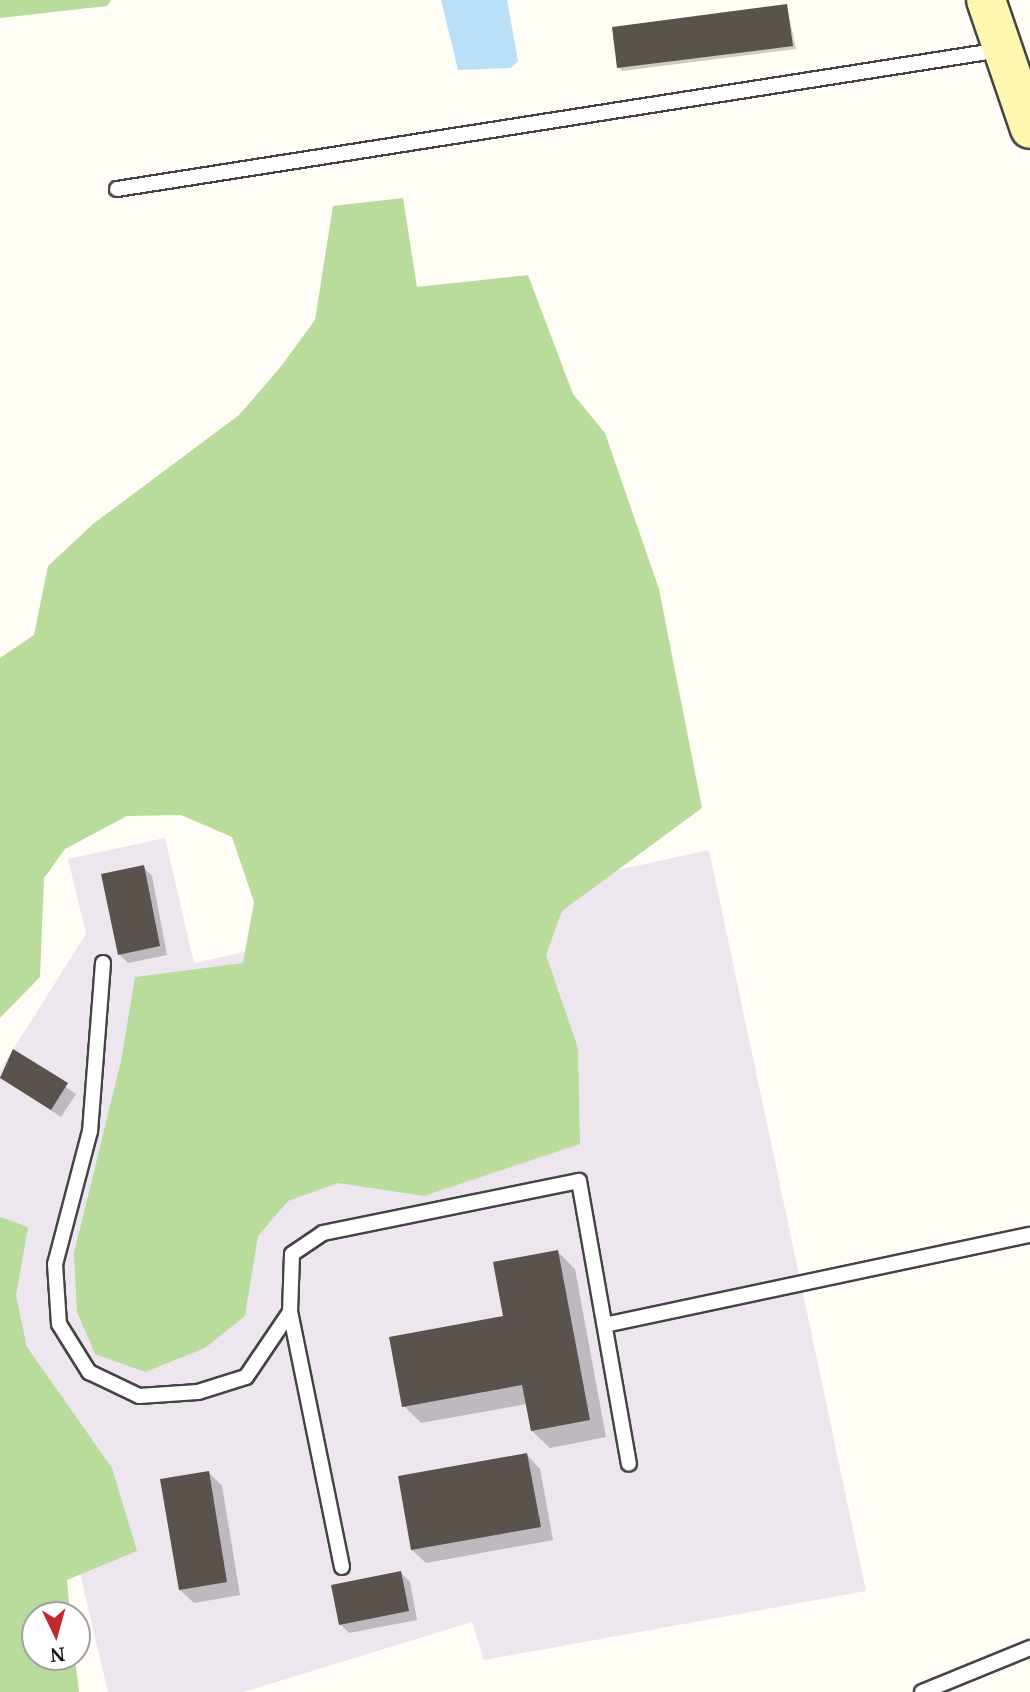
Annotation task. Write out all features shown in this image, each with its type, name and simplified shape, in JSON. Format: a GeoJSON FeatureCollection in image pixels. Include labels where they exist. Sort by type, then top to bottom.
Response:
{"type":"FeatureCollection","features":[{"type":"Feature","properties":{"kind":"main road"},"geometry":{"type":"LineString","coordinates":[[986,0],[1006,50],[1030,129]]}},
{"type":"Feature","properties":{"kind":"lane"},"geometry":{"type":"LineString","coordinates":[[117,189],[1006,50]]}},
{"type":"Feature","properties":{"kind":"lane"},"geometry":{"type":"LineString","coordinates":[[103,963],[90,1131],[55,1264],[59,1324],[89,1372],[139,1396],[198,1392],[246,1377],[290,1312]]}},
{"type":"Feature","properties":{"kind":"lane"},"geometry":{"type":"LineString","coordinates":[[342,1567],[290,1312],[292,1254],[323,1233],[579,1181],[629,1464]]}},
{"type":"Feature","properties":{"kind":"lane"},"geometry":{"type":"LineString","coordinates":[[605,1325],[1030,1235]]}},
{"type":"Feature","properties":{"kind":"lane"},"geometry":{"type":"LineString","coordinates":[[922,1692],[1030,1648]]}},
{"type":"Feature","properties":{"kind":"shaded area"},"geometry":{"type":"Polygon","coordinates":[[[165,838],[194,963],[709,850],[866,1591],[484,1660],[472,1622],[243,1692],[108,1692],[91,1620],[91,1601],[86,1601],[0,1237],[0,1070],[86,934],[68,859],[165,838]]]}},
{"type":"Feature","properties":{"kind":"green space"},"geometry":{"type":"Polygon","coordinates":[[[0,0],[111,0],[107,6],[0,18],[0,0]]]}},
{"type":"Feature","properties":{"kind":"green space"},"geometry":{"type":"Polygon","coordinates":[[[403,198],[417,287],[528,275],[573,394],[605,433],[659,589],[702,808],[562,911],[546,955],[578,1048],[580,1144],[424,1196],[338,1183],[288,1201],[258,1236],[245,1316],[205,1348],[145,1372],[95,1354],[77,1312],[74,1253],[121,1061],[135,977],[243,963],[254,902],[232,837],[181,815],[127,816],[65,849],[44,878],[40,977],[0,1018],[0,658],[34,635],[48,566],[93,524],[239,415],[279,369],[315,320],[333,206],[403,198]]]}},
{"type":"Feature","properties":{"kind":"green space"},"geometry":{"type":"Polygon","coordinates":[[[0,1217],[28,1227],[16,1296],[27,1347],[112,1468],[137,1551],[67,1580],[69,1601],[21,1601],[21,1671],[77,1671],[79,1692],[0,1692],[0,1217]]]}},
{"type":"Feature","properties":{"kind":"water"},"geometry":{"type":"Polygon","coordinates":[[[441,0],[507,0],[518,61],[511,68],[458,70],[441,0]]]}},
{"type":"Feature","properties":{"kind":"building"},"geometry":{"type":"Polygon","coordinates":[[[787,4],[793,46],[617,68],[612,27],[787,4]]]}},
{"type":"Feature","properties":{"kind":"building"},"geometry":{"type":"Polygon","coordinates":[[[144,865],[160,946],[118,955],[101,874],[144,865]]]}},
{"type":"Feature","properties":{"kind":"building"},"geometry":{"type":"Polygon","coordinates":[[[13,1049],[68,1083],[51,1110],[0,1078],[13,1049]]]}},
{"type":"Feature","properties":{"kind":"building"},"geometry":{"type":"Polygon","coordinates":[[[558,1250],[590,1420],[531,1431],[522,1385],[402,1407],[389,1337],[503,1316],[493,1262],[558,1250]]]}},
{"type":"Feature","properties":{"kind":"building"},"geometry":{"type":"Polygon","coordinates":[[[527,1453],[541,1527],[411,1550],[398,1476],[527,1453]]]}},
{"type":"Feature","properties":{"kind":"building"},"geometry":{"type":"Polygon","coordinates":[[[209,1471],[227,1582],[179,1590],[160,1479],[209,1471]]]}},
{"type":"Feature","properties":{"kind":"building"},"geometry":{"type":"Polygon","coordinates":[[[401,1571],[409,1611],[339,1625],[331,1585],[401,1571]]]}}]}
